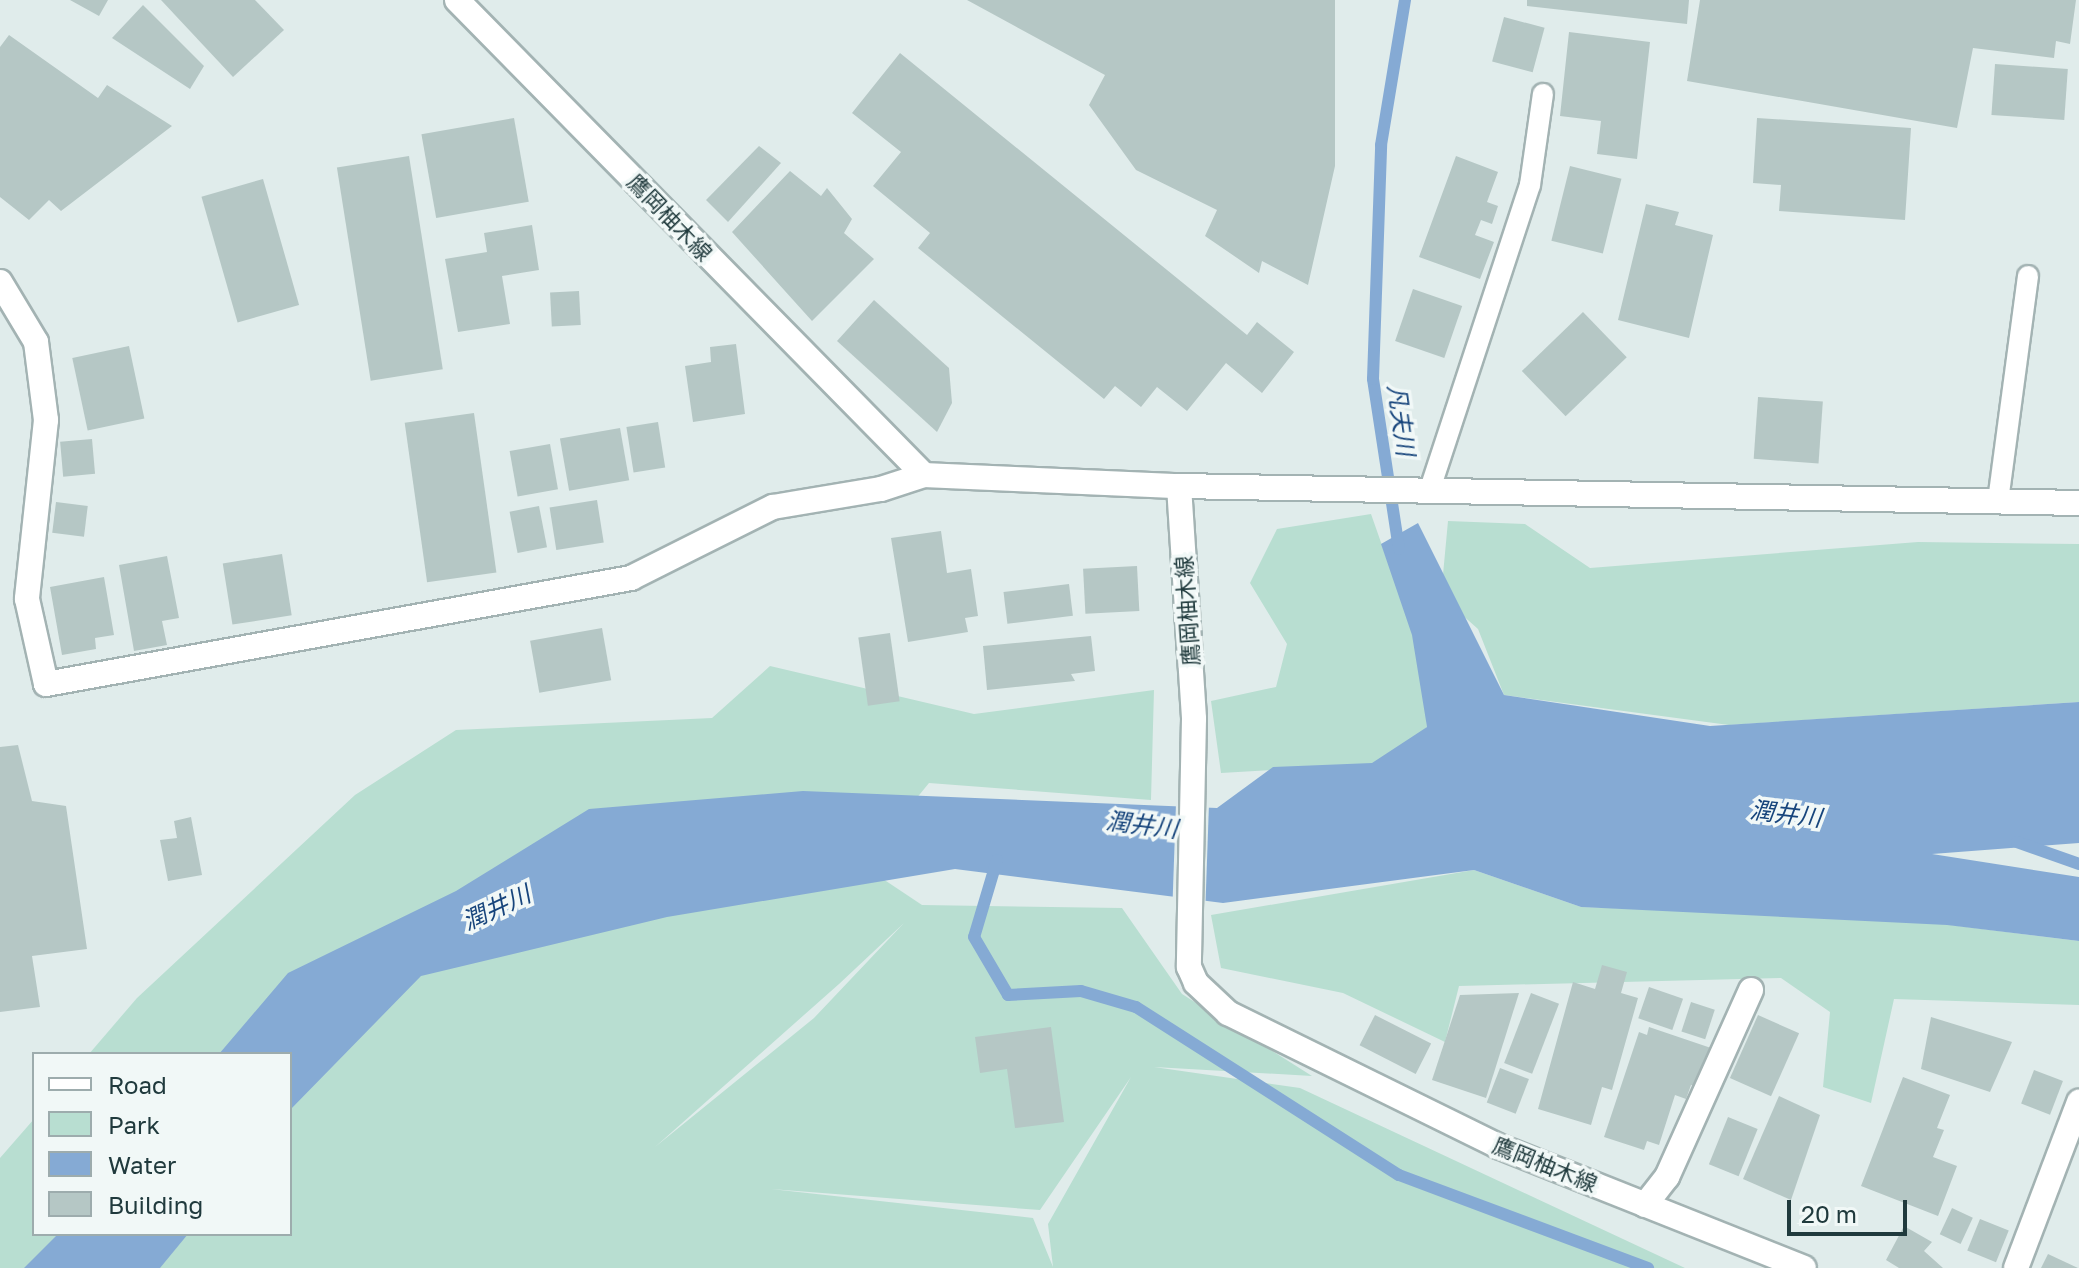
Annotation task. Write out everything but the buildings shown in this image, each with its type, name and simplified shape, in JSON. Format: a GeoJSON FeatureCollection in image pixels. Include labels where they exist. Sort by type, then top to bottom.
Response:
{"type":"FeatureCollection","features":[{"type":"Feature","properties":{"kind":"street","name":"鷹岡柚木線"},"geometry":{"type":"LineString","coordinates":[[457,0],[924,475]]}},
{"type":"Feature","properties":{"kind":"street"},"geometry":{"type":"LineString","coordinates":[[0,282],[36,342],[46,420],[27,599],[46,684],[631,578],[773,507],[881,489],[924,475],[1179,486],[2079,503]]}},
{"type":"Feature","properties":{"kind":"street","name":"鷹岡柚木線"},"geometry":{"type":"LineString","coordinates":[[1179,486],[1194,719],[1189,967],[1196,983],[1228,1013],[1498,1146],[1804,1268]]}},
{"type":"Feature","properties":{"kind":"street"},"geometry":{"type":"LineString","coordinates":[[1645,1205],[1667,1177],[1751,990]]}},
{"type":"Feature","properties":{"kind":"street"},"geometry":{"type":"LineString","coordinates":[[2016,1268],[2068,1163],[2079,1102]]}},
{"type":"Feature","properties":{"kind":"lane"},"geometry":{"type":"LineString","coordinates":[[1425,489],[1530,185],[1543,94]]}},
{"type":"Feature","properties":{"kind":"lane"},"geometry":{"type":"LineString","coordinates":[[1998,501],[2028,276]]}},
{"type":"Feature","properties":{"kind":"green space"},"geometry":{"type":"Polygon","coordinates":[[[1371,514],[1423,662],[1427,727],[1387,763],[1221,773],[1211,701],[1276,687],[1287,644],[1250,583],[1277,529],[1371,514]]]}},
{"type":"Feature","properties":{"kind":"green space"},"geometry":{"type":"Polygon","coordinates":[[[1448,521],[1525,524],[1590,568],[1918,542],[2079,544],[2079,702],[1729,725],[1504,695],[1478,629],[1441,596],[1448,521]]]}},
{"type":"Feature","properties":{"kind":"green space"},"geometry":{"type":"Polygon","coordinates":[[[770,666],[974,714],[1154,690],[1151,800],[929,783],[862,865],[922,905],[1122,908],[1182,994],[1312,1076],[1154,1067],[1300,1088],[1685,1268],[0,1268],[0,1158],[32,1121],[32,1236],[292,1236],[292,1052],[91,1052],[137,998],[355,795],[456,730],[712,718],[770,666]],[[904,923],[655,1147],[814,1018],[904,923]],[[1131,1077],[1040,1210],[771,1189],[1033,1218],[1053,1267],[1048,1224],[1131,1077]]]}},
{"type":"Feature","properties":{"kind":"green space"},"geometry":{"type":"Polygon","coordinates":[[[1474,870],[1581,907],[1887,917],[2079,941],[2079,1005],[1894,999],[1871,1103],[1823,1087],[1830,1012],[1781,978],[1459,986],[1445,1042],[1343,993],[1221,968],[1211,915],[1474,870]]]}},
{"type":"Feature","properties":{"kind":"water","name":"潤井川"},"geometry":{"type":"Polygon","coordinates":[[[1418,523],[1504,695],[1710,726],[2079,702],[2079,843],[1932,854],[2079,877],[2079,941],[1947,925],[1581,907],[1474,870],[1223,903],[955,869],[667,917],[421,976],[292,1108],[292,1052],[221,1052],[288,973],[456,891],[589,809],[803,791],[1217,808],[1273,767],[1372,763],[1427,727],[1412,635],[1381,544],[1418,523]]]}},
{"type":"Feature","properties":{"kind":"water"},"geometry":{"type":"Polygon","coordinates":[[[56,1236],[186,1236],[160,1268],[24,1268],[56,1236]]]}},
{"type":"Feature","properties":{"kind":"pier"},"geometry":{"type":"Polygon","coordinates":[[[1176,803],[1209,804],[1206,902],[1173,901],[1176,803]]]}},
{"type":"Feature","properties":{"kind":"waterway","name":"凡夫川"},"geometry":{"type":"LineString","coordinates":[[1399,549],[1373,379],[1381,145],[1405,0]]}},
{"type":"Feature","properties":{"kind":"waterway"},"geometry":{"type":"LineString","coordinates":[[2017,842],[2079,864]]}},
{"type":"Feature","properties":{"kind":"waterway"},"geometry":{"type":"LineString","coordinates":[[997,860],[974,937],[1008,995],[1081,991],[1136,1007],[1399,1175],[1648,1268]]}}]}
